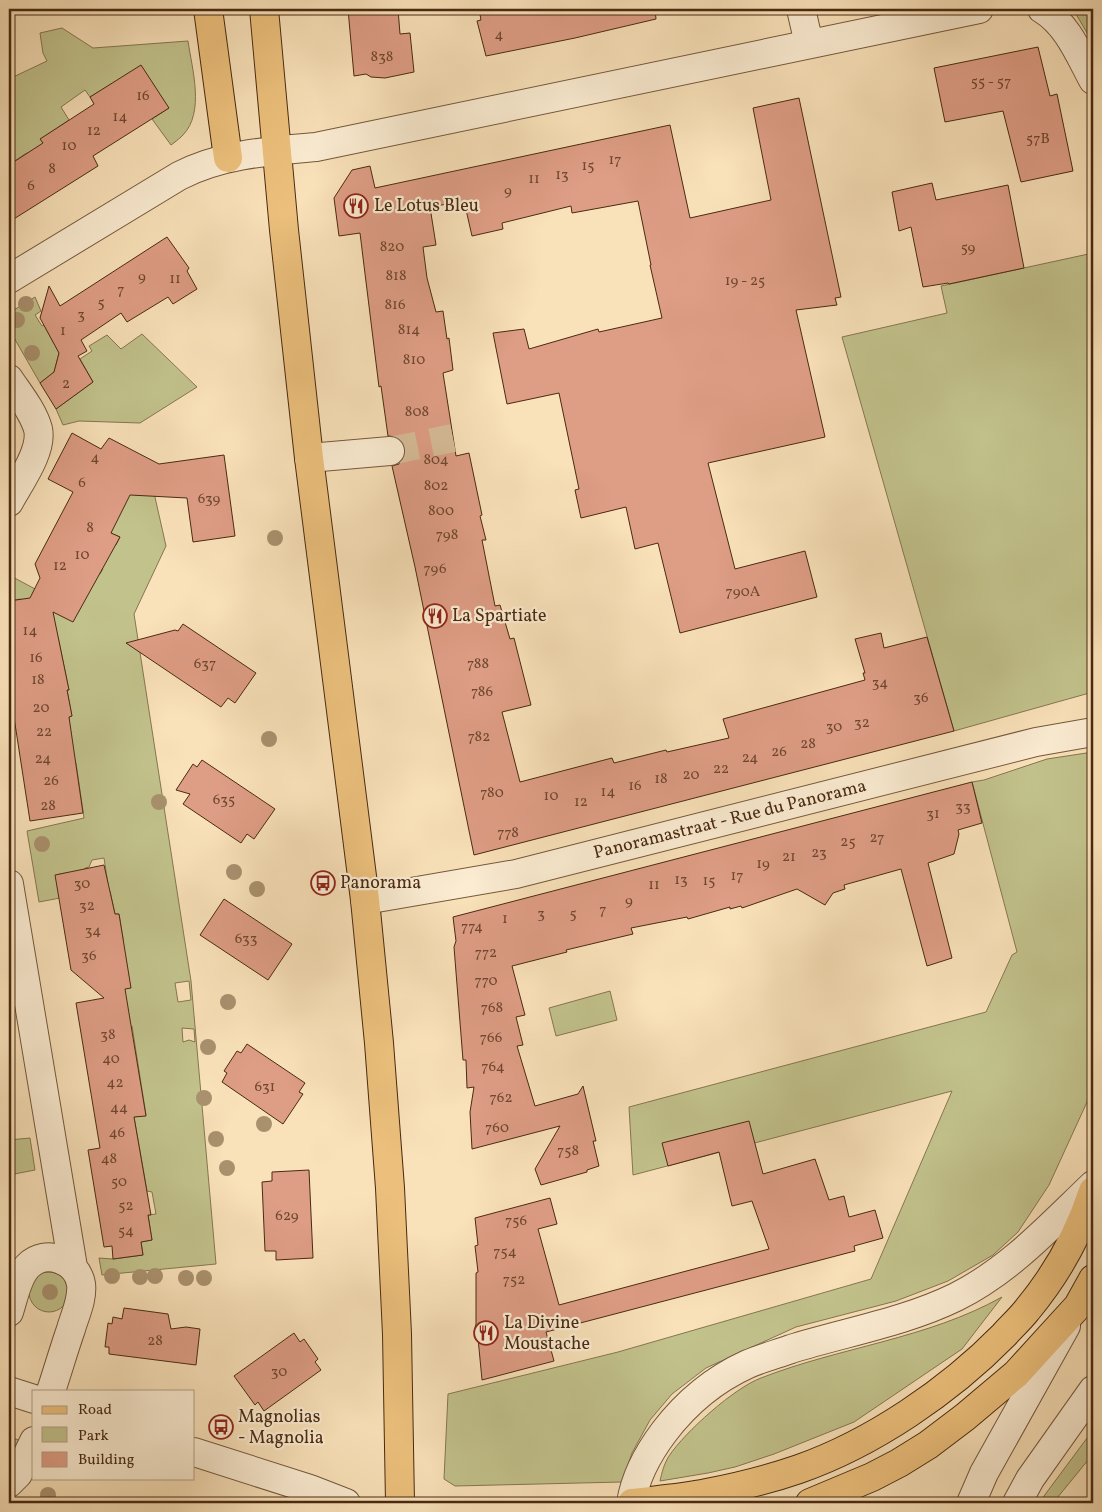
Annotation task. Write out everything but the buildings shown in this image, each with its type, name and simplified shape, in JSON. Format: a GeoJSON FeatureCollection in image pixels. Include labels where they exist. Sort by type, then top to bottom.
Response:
{"type":"FeatureCollection","features":[{"type":"Feature","properties":{"kind":"main road"},"geometry":{"type":"LineString","coordinates":[[208,9],[228,158]]}},
{"type":"Feature","properties":{"kind":"main road"},"geometry":{"type":"LineString","coordinates":[[264,9],[309,458],[365,900],[390,1188],[397,1334],[400,1503]]}},
{"type":"Feature","properties":{"kind":"main road"},"geometry":{"type":"LineString","coordinates":[[632,1503],[707,1493],[800,1468],[841,1451],[898,1420],[944,1389],[988,1352],[1027,1310],[1058,1265],[1083,1220],[1093,1192]]}},
{"type":"Feature","properties":{"kind":"main road"},"geometry":{"type":"LineString","coordinates":[[810,1503],[872,1477],[928,1445],[966,1417],[1016,1374],[1078,1306],[1093,1279]]}},
{"type":"Feature","properties":{"kind":"street"},"geometry":{"type":"LineString","coordinates":[[801,9],[809,44]]}},
{"type":"Feature","properties":{"kind":"street"},"geometry":{"type":"LineString","coordinates":[[9,279],[179,176],[204,164],[228,158],[316,147],[980,9]]}},
{"type":"Feature","properties":{"kind":"street"},"geometry":{"type":"LineString","coordinates":[[1042,9],[1051,14],[1064,28],[1093,80]]}},
{"type":"Feature","properties":{"kind":"street"},"geometry":{"type":"LineString","coordinates":[[9,379],[32,414],[39,438],[35,454],[9,502]]}},
{"type":"Feature","properties":{"kind":"street"},"geometry":{"type":"LineString","coordinates":[[309,458],[390,451]]}},
{"type":"Feature","properties":{"kind":"street","name":"Panoramastraat - Rue du Panorama"},"geometry":{"type":"LineString","coordinates":[[365,900],[516,874],[1026,745],[1093,732]]}},
{"type":"Feature","properties":{"kind":"street"},"geometry":{"type":"LineString","coordinates":[[9,884],[72,1267]]}},
{"type":"Feature","properties":{"kind":"street"},"geometry":{"type":"LineString","coordinates":[[632,1503],[641,1472],[654,1444],[673,1420],[694,1399],[720,1380],[748,1364],[779,1353],[914,1314],[956,1297],[993,1276],[1012,1262],[1093,1185]]}},
{"type":"Feature","properties":{"kind":"street"},"geometry":{"type":"LineString","coordinates":[[9,1312],[22,1274],[36,1260],[46,1257],[65,1261],[78,1275],[81,1295],[51,1390]]}},
{"type":"Feature","properties":{"kind":"street"},"geometry":{"type":"LineString","coordinates":[[971,1503],[984,1473],[1078,1306]]}},
{"type":"Feature","properties":{"kind":"street"},"geometry":{"type":"LineString","coordinates":[[1016,1503],[1030,1479],[1093,1390]]}},
{"type":"Feature","properties":{"kind":"street"},"geometry":{"type":"LineString","coordinates":[[9,1391],[32,1399]]}},
{"type":"Feature","properties":{"kind":"street"},"geometry":{"type":"LineString","coordinates":[[9,1483],[18,1474],[32,1445]]}},
{"type":"Feature","properties":{"kind":"street"},"geometry":{"type":"LineString","coordinates":[[195,1452],[310,1489],[346,1503]]}},
{"type":"Feature","properties":{"kind":"green space"},"geometry":{"type":"Polygon","coordinates":[[[1073,9],[1093,9],[1093,43],[1073,9]]]}},
{"type":"Feature","properties":{"kind":"green space"},"geometry":{"type":"Polygon","coordinates":[[[62,28],[93,48],[188,41],[194,77],[195,103],[194,115],[190,126],[183,135],[171,145],[152,119],[169,108],[115,82],[90,97],[85,90],[61,107],[69,120],[41,139],[45,146],[25,154],[9,165],[9,79],[47,61],[43,53],[40,33],[62,28]]]}},
{"type":"Feature","properties":{"kind":"green space"},"geometry":{"type":"Polygon","coordinates":[[[1093,253],[1093,692],[954,731],[842,337],[947,313],[941,286],[1093,253]]]}},
{"type":"Feature","properties":{"kind":"green space"},"geometry":{"type":"Polygon","coordinates":[[[35,297],[41,311],[35,315],[42,326],[44,325],[59,353],[54,372],[40,383],[9,329],[9,313],[35,297]]]}},
{"type":"Feature","properties":{"kind":"green space"},"geometry":{"type":"Polygon","coordinates":[[[142,334],[197,387],[140,423],[79,421],[63,425],[56,409],[93,382],[80,359],[92,351],[89,346],[107,335],[121,349],[142,334]]]}},
{"type":"Feature","properties":{"kind":"green space"},"geometry":{"type":"Polygon","coordinates":[[[124,484],[152,484],[166,546],[134,614],[191,981],[216,1264],[102,1275],[99,1258],[113,1259],[143,1255],[141,1242],[152,1240],[148,1215],[156,1214],[152,1192],[147,1191],[134,1117],[146,1115],[132,1026],[122,1028],[123,938],[119,914],[115,914],[109,891],[104,858],[92,860],[89,867],[83,871],[59,874],[56,878],[60,898],[39,902],[27,831],[84,818],[76,763],[67,765],[69,717],[72,716],[67,690],[69,690],[58,637],[20,599],[9,601],[9,575],[78,612],[95,571],[100,574],[103,569],[93,563],[105,540],[116,545],[120,537],[111,533],[124,484]],[[189,981],[175,983],[178,1002],[191,1000],[189,981]],[[182,1028],[183,1042],[189,1040],[195,1042],[194,1029],[182,1028]]]}},
{"type":"Feature","properties":{"kind":"green space"},"geometry":{"type":"Polygon","coordinates":[[[1093,752],[1093,1089],[1049,1185],[1018,1232],[993,1255],[948,1281],[896,1301],[796,1327],[706,1368],[672,1394],[650,1420],[632,1453],[622,1482],[455,1486],[444,1479],[448,1394],[618,1352],[871,1279],[952,1091],[633,1175],[629,1107],[986,1012],[1012,955],[1017,952],[972,782],[984,780],[1047,759],[1093,752]]]}},
{"type":"Feature","properties":{"kind":"green space"},"geometry":{"type":"Polygon","coordinates":[[[610,991],[617,1020],[556,1036],[549,1008],[610,991]]]}},
{"type":"Feature","properties":{"kind":"green space"},"geometry":{"type":"Polygon","coordinates":[[[30,1138],[35,1170],[9,1175],[9,1140],[30,1138]]]}},
{"type":"Feature","properties":{"kind":"green space"},"geometry":{"type":"Polygon","coordinates":[[[45,1272],[53,1272],[60,1275],[66,1281],[69,1292],[66,1303],[60,1309],[53,1312],[45,1312],[38,1309],[32,1303],[29,1296],[29,1288],[32,1281],[38,1275],[45,1272]]]}},
{"type":"Feature","properties":{"kind":"green space"},"geometry":{"type":"Polygon","coordinates":[[[1002,1297],[962,1349],[854,1422],[774,1454],[735,1467],[660,1481],[667,1459],[686,1435],[724,1401],[750,1383],[791,1367],[944,1323],[1002,1297]]]}},
{"type":"Feature","properties":{"kind":"green space"},"geometry":{"type":"Polygon","coordinates":[[[1093,1430],[1093,1454],[1053,1503],[1040,1503],[1044,1496],[1093,1430]]]}},
{"type":"Feature","properties":{"kind":"green space"},"geometry":{"type":"Polygon","coordinates":[[[9,1437],[22,1441],[9,1475],[9,1437]]]}},
{"type":"Feature","properties":{"kind":"tunnel"},"geometry":{"type":"LineString","coordinates":[[390,451],[453,438]]}},
{"type":"Feature","properties":{"kind":"place","name":"Le Lotus Bleu"},"geometry":{"type":"Point","coordinates":[356,206]}},
{"type":"Feature","properties":{"kind":"place","name":"La Spartiate"},"geometry":{"type":"Point","coordinates":[435,616]}},
{"type":"Feature","properties":{"kind":"place","name":"Panorama"},"geometry":{"type":"Point","coordinates":[323,883]}},
{"type":"Feature","properties":{"kind":"place","name":"La Divine Moustache"},"geometry":{"type":"Point","coordinates":[486,1333]}},
{"type":"Feature","properties":{"kind":"place","name":"Magnolias - Magnolia"},"geometry":{"type":"Point","coordinates":[221,1427]}}]}
